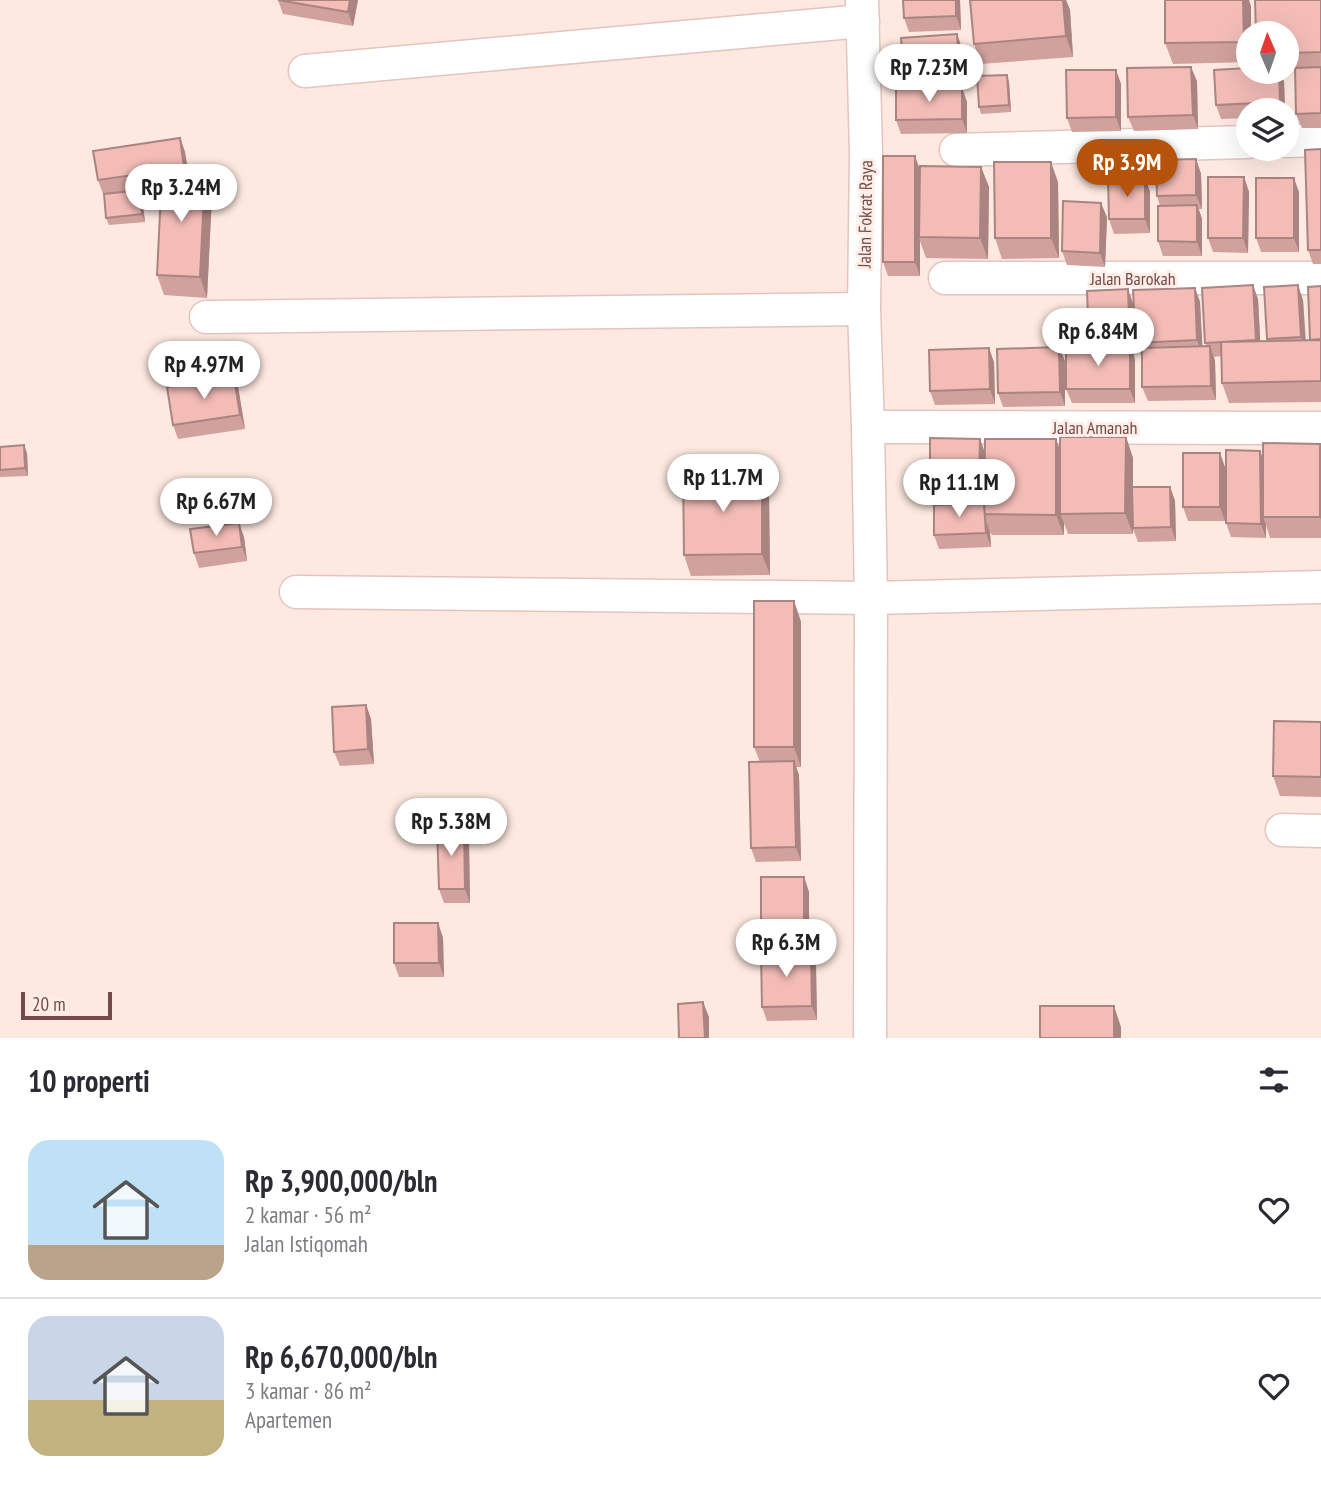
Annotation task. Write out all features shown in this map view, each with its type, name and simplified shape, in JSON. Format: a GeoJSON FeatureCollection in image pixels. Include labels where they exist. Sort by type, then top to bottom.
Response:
{"type":"FeatureCollection","features":[{"type":"Feature","properties":{"kind":"street"},"geometry":{"type":"LineString","coordinates":[[305,71],[862,10]]}},
{"type":"Feature","properties":{"kind":"street","name":"Jalan Fokrat Raya"},"geometry":{"type":"LineString","coordinates":[[862,10],[866,153],[864,309],[871,598],[870,1038]]}},
{"type":"Feature","properties":{"kind":"street"},"geometry":{"type":"LineString","coordinates":[[1299,141],[1321,140]]}},
{"type":"Feature","properties":{"kind":"street"},"geometry":{"type":"LineString","coordinates":[[956,150],[1236,142]]}},
{"type":"Feature","properties":{"kind":"street","name":"Jalan Barokah"},"geometry":{"type":"LineString","coordinates":[[945,278],[1321,278]]}},
{"type":"Feature","properties":{"kind":"street"},"geometry":{"type":"LineString","coordinates":[[206,317],[864,309]]}},
{"type":"Feature","properties":{"kind":"street","name":"Jalan Amanah"},"geometry":{"type":"LineString","coordinates":[[868,427],[1321,428]]}},
{"type":"Feature","properties":{"kind":"street"},"geometry":{"type":"LineString","coordinates":[[296,592],[871,598],[1321,587]]}},
{"type":"Feature","properties":{"kind":"street"},"geometry":{"type":"LineString","coordinates":[[1282,830],[1321,831]]}},
{"type":"Feature","properties":{"kind":"building"},"geometry":{"type":"Polygon","coordinates":[[[278,0],[350,0],[348,12],[278,0]]]}},
{"type":"Feature","properties":{"kind":"building"},"geometry":{"type":"Polygon","coordinates":[[[903,0],[956,0],[956,16],[904,18],[903,0]]]}},
{"type":"Feature","properties":{"kind":"building"},"geometry":{"type":"Polygon","coordinates":[[[970,0],[1063,0],[1066,36],[974,44],[970,0]]]}},
{"type":"Feature","properties":{"kind":"building"},"geometry":{"type":"Polygon","coordinates":[[[1165,0],[1243,0],[1244,21],[1236,21],[1236,42],[1165,43],[1165,0]]]}},
{"type":"Feature","properties":{"kind":"building"},"geometry":{"type":"Polygon","coordinates":[[[1255,0],[1321,0],[1321,52],[1299,53],[1299,21],[1256,21],[1255,0]]]}},
{"type":"Feature","properties":{"kind":"building"},"geometry":{"type":"Polygon","coordinates":[[[957,34],[959,61],[903,65],[901,38],[957,34]]]}},
{"type":"Feature","properties":{"kind":"building"},"geometry":{"type":"Polygon","coordinates":[[[1191,67],[1193,115],[1128,117],[1127,68],[1191,67]]]}},
{"type":"Feature","properties":{"kind":"building"},"geometry":{"type":"Polygon","coordinates":[[[1321,67],[1321,113],[1299,114],[1295,84],[1299,84],[1299,68],[1321,67]]]}},
{"type":"Feature","properties":{"kind":"building"},"geometry":{"type":"Polygon","coordinates":[[[1236,69],[1236,84],[1279,84],[1280,98],[1236,98],[1236,104],[1216,105],[1214,70],[1236,69]]]}},
{"type":"Feature","properties":{"kind":"building"},"geometry":{"type":"Polygon","coordinates":[[[1066,70],[1116,70],[1116,117],[1067,118],[1066,70]]]}},
{"type":"Feature","properties":{"kind":"building"},"geometry":{"type":"Polygon","coordinates":[[[1007,75],[1009,105],[979,107],[977,76],[1007,75]]]}},
{"type":"Feature","properties":{"kind":"building"},"geometry":{"type":"Polygon","coordinates":[[[896,88],[962,88],[962,119],[896,120],[896,88]]]}},
{"type":"Feature","properties":{"kind":"building"},"geometry":{"type":"Polygon","coordinates":[[[180,138],[184,168],[98,180],[93,151],[180,138]]]}},
{"type":"Feature","properties":{"kind":"building"},"geometry":{"type":"Polygon","coordinates":[[[1321,149],[1321,250],[1308,250],[1305,150],[1321,149]]]}},
{"type":"Feature","properties":{"kind":"building"},"geometry":{"type":"Polygon","coordinates":[[[883,156],[915,156],[915,262],[883,262],[883,156]]]}},
{"type":"Feature","properties":{"kind":"building"},"geometry":{"type":"Polygon","coordinates":[[[1196,159],[1196,195],[1157,196],[1156,160],[1196,159]]]}},
{"type":"Feature","properties":{"kind":"building"},"geometry":{"type":"Polygon","coordinates":[[[994,162],[1051,162],[1051,238],[995,238],[994,162]]]}},
{"type":"Feature","properties":{"kind":"building"},"geometry":{"type":"Polygon","coordinates":[[[920,166],[981,167],[980,238],[919,237],[920,166]]]}},
{"type":"Feature","properties":{"kind":"building"},"geometry":{"type":"Polygon","coordinates":[[[162,172],[205,174],[200,277],[157,275],[162,172]]]}},
{"type":"Feature","properties":{"kind":"building"},"geometry":{"type":"Polygon","coordinates":[[[1208,177],[1244,177],[1243,238],[1208,238],[1208,177]]]}},
{"type":"Feature","properties":{"kind":"building"},"geometry":{"type":"Polygon","coordinates":[[[1145,178],[1145,219],[1109,219],[1108,179],[1145,178]]]}},
{"type":"Feature","properties":{"kind":"building"},"geometry":{"type":"Polygon","coordinates":[[[1256,178],[1294,178],[1294,238],[1256,238],[1256,178]]]}},
{"type":"Feature","properties":{"kind":"building"},"geometry":{"type":"Polygon","coordinates":[[[140,190],[142,214],[106,218],[104,194],[140,190]]]}},
{"type":"Feature","properties":{"kind":"building"},"geometry":{"type":"Polygon","coordinates":[[[1063,201],[1101,203],[1100,253],[1062,251],[1063,201]]]}},
{"type":"Feature","properties":{"kind":"building"},"geometry":{"type":"Polygon","coordinates":[[[1197,205],[1197,242],[1158,241],[1158,206],[1197,205]]]}},
{"type":"Feature","properties":{"kind":"building"},"geometry":{"type":"Polygon","coordinates":[[[1253,285],[1256,340],[1205,343],[1202,288],[1253,285]]]}},
{"type":"Feature","properties":{"kind":"building"},"geometry":{"type":"Polygon","coordinates":[[[1298,285],[1301,337],[1267,339],[1264,287],[1298,285]]]}},
{"type":"Feature","properties":{"kind":"building"},"geometry":{"type":"Polygon","coordinates":[[[1321,286],[1321,339],[1310,340],[1308,287],[1321,286]]]}},
{"type":"Feature","properties":{"kind":"building"},"geometry":{"type":"Polygon","coordinates":[[[1195,288],[1197,340],[1136,343],[1133,290],[1195,288]]]}},
{"type":"Feature","properties":{"kind":"building"},"geometry":{"type":"Polygon","coordinates":[[[1128,289],[1130,341],[1089,343],[1087,291],[1128,289]]]}},
{"type":"Feature","properties":{"kind":"building"},"geometry":{"type":"Polygon","coordinates":[[[1321,340],[1321,381],[1222,383],[1221,342],[1321,340]]]}},
{"type":"Feature","properties":{"kind":"building"},"geometry":{"type":"Polygon","coordinates":[[[228,342],[233,375],[170,384],[165,352],[228,342]]]}},
{"type":"Feature","properties":{"kind":"building"},"geometry":{"type":"Polygon","coordinates":[[[1066,346],[1130,346],[1130,389],[1066,389],[1066,346]]]}},
{"type":"Feature","properties":{"kind":"building"},"geometry":{"type":"Polygon","coordinates":[[[1210,346],[1211,386],[1142,387],[1142,348],[1210,346]]]}},
{"type":"Feature","properties":{"kind":"building"},"geometry":{"type":"Polygon","coordinates":[[[1059,347],[1060,392],[998,393],[997,349],[1059,347]]]}},
{"type":"Feature","properties":{"kind":"building"},"geometry":{"type":"Polygon","coordinates":[[[989,348],[990,389],[930,391],[929,350],[989,348]]]}},
{"type":"Feature","properties":{"kind":"building"},"geometry":{"type":"Polygon","coordinates":[[[234,377],[240,415],[173,425],[167,387],[234,377]]]}},
{"type":"Feature","properties":{"kind":"building"},"geometry":{"type":"Polygon","coordinates":[[[1060,437],[1126,437],[1125,513],[1060,514],[1060,437]]]}},
{"type":"Feature","properties":{"kind":"building"},"geometry":{"type":"Polygon","coordinates":[[[930,438],[980,439],[979,478],[930,477],[930,438]]]}},
{"type":"Feature","properties":{"kind":"building"},"geometry":{"type":"Polygon","coordinates":[[[985,439],[1056,439],[1056,515],[984,514],[985,439]]]}},
{"type":"Feature","properties":{"kind":"building"},"geometry":{"type":"Polygon","coordinates":[[[1263,443],[1320,444],[1320,517],[1263,517],[1263,443]]]}},
{"type":"Feature","properties":{"kind":"building"},"geometry":{"type":"Polygon","coordinates":[[[24,445],[25,468],[0,470],[0,447],[24,445]]]}},
{"type":"Feature","properties":{"kind":"building"},"geometry":{"type":"Polygon","coordinates":[[[1226,450],[1260,451],[1261,524],[1226,523],[1226,450]]]}},
{"type":"Feature","properties":{"kind":"building"},"geometry":{"type":"Polygon","coordinates":[[[1183,453],[1220,453],[1220,507],[1183,507],[1183,453]]]}},
{"type":"Feature","properties":{"kind":"building"},"geometry":{"type":"Polygon","coordinates":[[[683,473],[762,473],[762,554],[684,555],[683,473]]]}},
{"type":"Feature","properties":{"kind":"building"},"geometry":{"type":"Polygon","coordinates":[[[1132,487],[1170,487],[1171,527],[1133,528],[1132,487]]]}},
{"type":"Feature","properties":{"kind":"building"},"geometry":{"type":"Polygon","coordinates":[[[984,504],[986,533],[934,535],[934,505],[984,504]]]}},
{"type":"Feature","properties":{"kind":"building"},"geometry":{"type":"Polygon","coordinates":[[[239,523],[242,547],[194,553],[190,529],[239,523]]]}},
{"type":"Feature","properties":{"kind":"building"},"geometry":{"type":"Polygon","coordinates":[[[754,601],[794,601],[794,747],[754,747],[754,601]]]}},
{"type":"Feature","properties":{"kind":"building"},"geometry":{"type":"Polygon","coordinates":[[[366,705],[368,749],[334,752],[332,707],[366,705]]]}},
{"type":"Feature","properties":{"kind":"building"},"geometry":{"type":"Polygon","coordinates":[[[1274,721],[1321,722],[1321,777],[1273,776],[1274,721]]]}},
{"type":"Feature","properties":{"kind":"building"},"geometry":{"type":"Polygon","coordinates":[[[794,761],[796,847],[751,848],[749,762],[794,761]]]}},
{"type":"Feature","properties":{"kind":"building"},"geometry":{"type":"Polygon","coordinates":[[[464,827],[465,889],[439,889],[437,828],[464,827]]]}},
{"type":"Feature","properties":{"kind":"building"},"geometry":{"type":"Polygon","coordinates":[[[761,877],[804,877],[804,928],[761,929],[761,877]]]}},
{"type":"Feature","properties":{"kind":"building"},"geometry":{"type":"Polygon","coordinates":[[[394,923],[438,923],[439,963],[394,963],[394,923]]]}},
{"type":"Feature","properties":{"kind":"building"},"geometry":{"type":"Polygon","coordinates":[[[811,952],[812,1006],[762,1007],[761,953],[811,952]]]}},
{"type":"Feature","properties":{"kind":"building"},"geometry":{"type":"Polygon","coordinates":[[[703,1002],[705,1038],[679,1038],[678,1004],[703,1002]]]}},
{"type":"Feature","properties":{"kind":"building"},"geometry":{"type":"Polygon","coordinates":[[[1040,1006],[1114,1006],[1114,1038],[1040,1038],[1040,1006]]]}}]}
